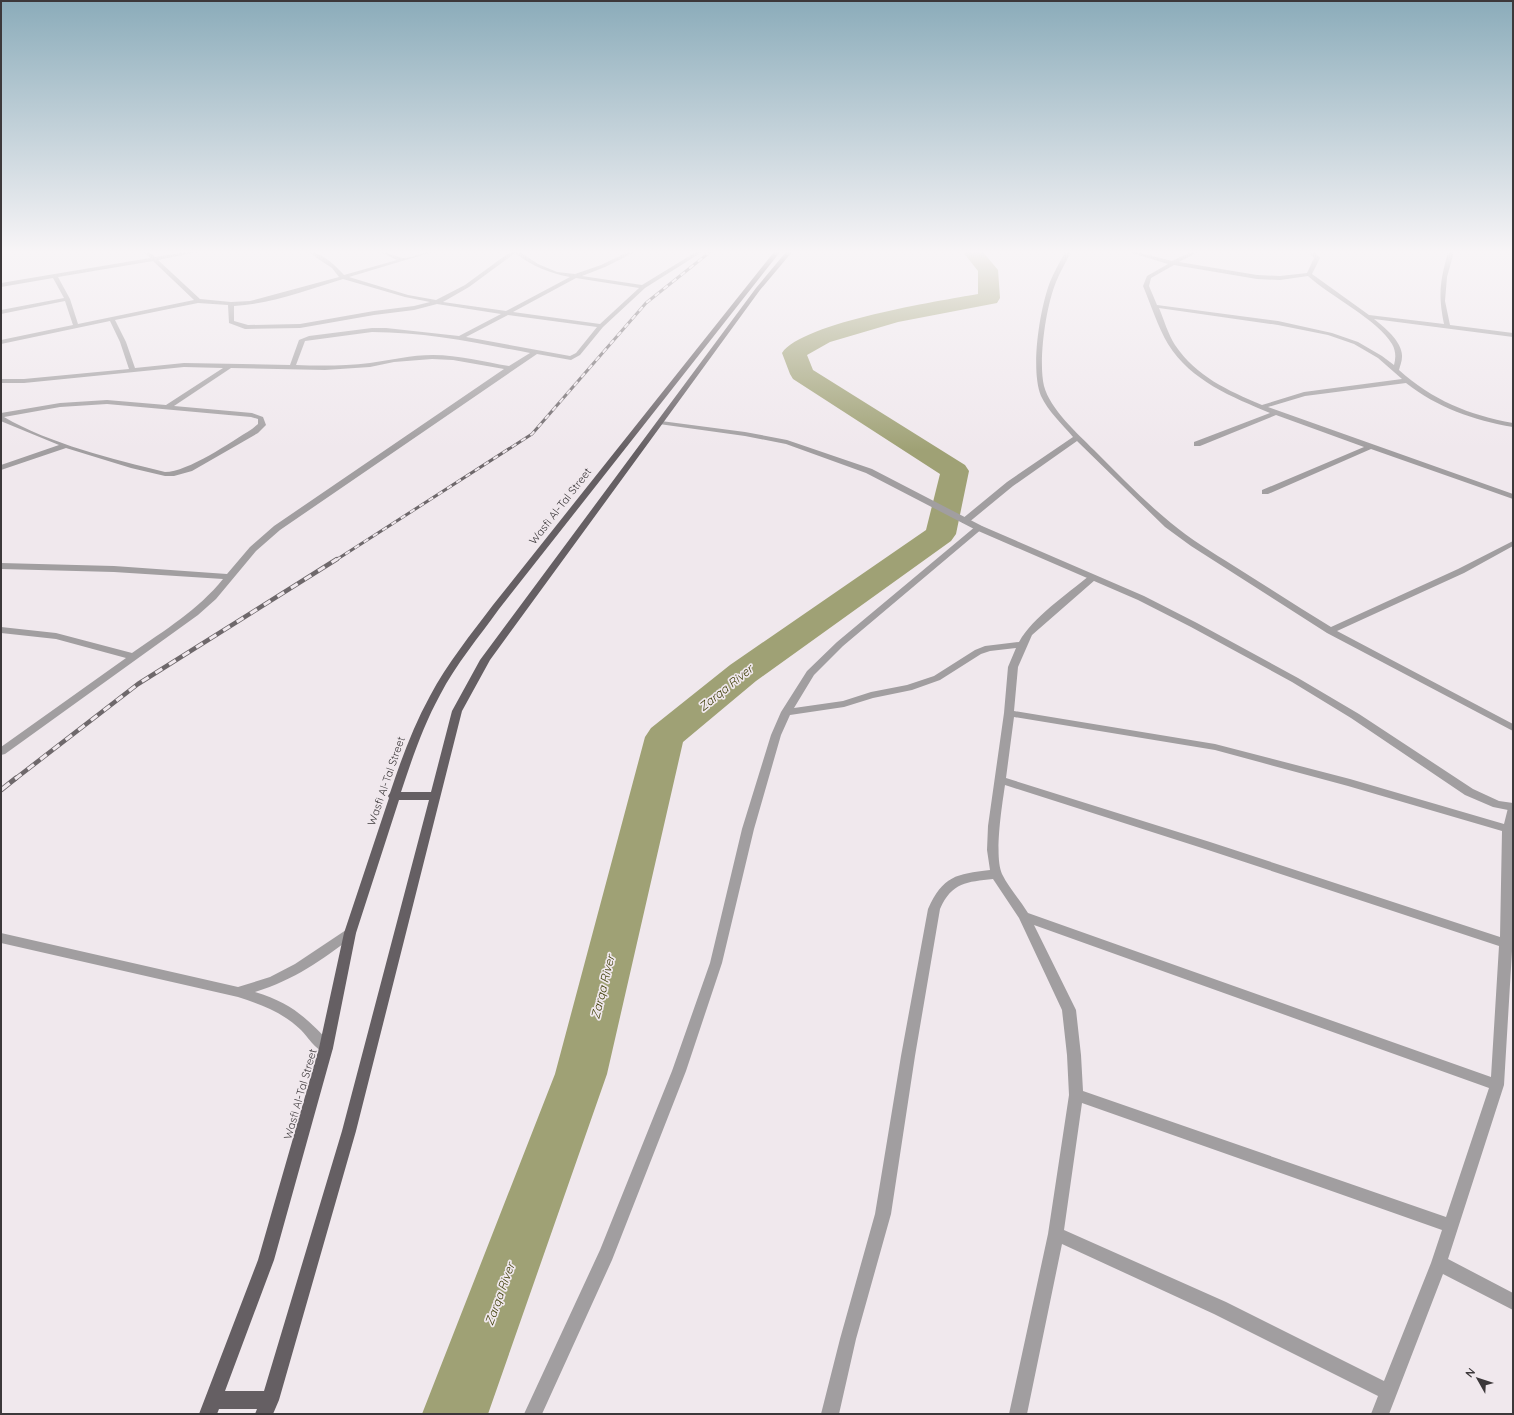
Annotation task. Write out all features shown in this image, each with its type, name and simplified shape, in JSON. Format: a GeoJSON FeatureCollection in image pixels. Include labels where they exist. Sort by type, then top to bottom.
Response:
{"type":"FeatureCollection","features":[{"type":"Feature","properties":{"kind":"main road","name":"Wasfi Al-Tal Street"},"geometry":{"type":"LineString","coordinates":[[210,1407],[266,1260],[326,1048],[350,933],[411,746],[435,695],[461,654],[496,607],[725,318]]}},
{"type":"Feature","properties":{"kind":"main road"},"geometry":{"type":"LineString","coordinates":[[210,1407],[267,1407],[349,1131],[434,796],[457,711],[467,689],[485,660],[737,318]]}},
{"type":"Feature","properties":{"kind":"main road"},"geometry":{"type":"LineString","coordinates":[[394,796],[434,796]]}},
{"type":"Feature","properties":{"kind":"street"},"geometry":{"type":"LineString","coordinates":[[73,318],[76,326]]}},
{"type":"Feature","properties":{"kind":"street"},"geometry":{"type":"LineString","coordinates":[[1,342],[117,318]]}},
{"type":"Feature","properties":{"kind":"street"},"geometry":{"type":"LineString","coordinates":[[230,318],[230,322],[235,325],[285,328],[352,318]]}},
{"type":"Feature","properties":{"kind":"street"},"geometry":{"type":"LineString","coordinates":[[460,338],[498,318]]}},
{"type":"Feature","properties":{"kind":"street"},"geometry":{"type":"LineString","coordinates":[[544,318],[601,326]]}},
{"type":"Feature","properties":{"kind":"street"},"geometry":{"type":"LineString","coordinates":[[292,368],[301,342],[309,338],[372,330],[460,338],[534,353],[566,358],[573,357],[578,354],[610,318]]}},
{"type":"Feature","properties":{"kind":"street"},"geometry":{"type":"LineString","coordinates":[[1044,318],[1041,335],[1040,376],[1041,386],[1051,407],[1077,437],[1168,525],[1264,591],[1330,632],[1513,728]]}},
{"type":"Feature","properties":{"kind":"street"},"geometry":{"type":"LineString","coordinates":[[1159,318],[1170,344],[1190,368],[1211,383],[1276,413],[1513,497]]}},
{"type":"Feature","properties":{"kind":"street"},"geometry":{"type":"LineString","coordinates":[[1247,318],[1278,322],[1323,332],[1356,343],[1380,356],[1406,381],[1426,396],[1457,411],[1479,418],[1513,425]]}},
{"type":"Feature","properties":{"kind":"street"},"geometry":{"type":"LineString","coordinates":[[1371,318],[1392,341],[1397,349],[1399,355],[1396,370]]}},
{"type":"Feature","properties":{"kind":"street"},"geometry":{"type":"LineString","coordinates":[[1378,318],[1513,335]]}},
{"type":"Feature","properties":{"kind":"street"},"geometry":{"type":"LineString","coordinates":[[1445,318],[1447,327]]}},
{"type":"Feature","properties":{"kind":"street"},"geometry":{"type":"LineString","coordinates":[[112,319],[123,342],[132,369]]}},
{"type":"Feature","properties":{"kind":"street"},"geometry":{"type":"LineString","coordinates":[[1,752],[195,613],[213,597],[253,549],[297,513],[534,353]]}},
{"type":"Feature","properties":{"kind":"street"},"geometry":{"type":"LineString","coordinates":[[1,381],[24,381],[184,364],[292,368],[344,367],[432,357],[452,358],[510,368]]}},
{"type":"Feature","properties":{"kind":"street"},"geometry":{"type":"LineString","coordinates":[[169,406],[231,365]]}},
{"type":"Feature","properties":{"kind":"street"},"geometry":{"type":"LineString","coordinates":[[1261,406],[1304,394],[1406,381]]}},
{"type":"Feature","properties":{"kind":"street"},"geometry":{"type":"LineString","coordinates":[[1,415],[84,402],[107,402],[169,406],[259,416],[262,424],[255,431],[189,469],[174,474],[165,474],[109,461],[64,446],[12,425],[1,418]]}},
{"type":"Feature","properties":{"kind":"street"},"geometry":{"type":"LineString","coordinates":[[1197,444],[1276,413]]}},
{"type":"Feature","properties":{"kind":"street"},"geometry":{"type":"LineString","coordinates":[[661,423],[745,434],[787,442],[860,467],[979,528],[1167,611],[1234,646],[1354,716],[1469,792],[1497,804],[1513,807],[1508,829],[1509,944],[1497,1085],[1439,1262],[1380,1414]]}},
{"type":"Feature","properties":{"kind":"street"},"geometry":{"type":"LineString","coordinates":[[965,521],[1010,484],[1077,437]]}},
{"type":"Feature","properties":{"kind":"street"},"geometry":{"type":"LineString","coordinates":[[1,468],[64,446]]}},
{"type":"Feature","properties":{"kind":"street"},"geometry":{"type":"LineString","coordinates":[[1265,492],[1370,447]]}},
{"type":"Feature","properties":{"kind":"street"},"geometry":{"type":"LineString","coordinates":[[534,1414],[606,1254],[679,1071],[716,963],[748,828],[776,734],[786,712],[810,673],[840,644],[979,528]]}},
{"type":"Feature","properties":{"kind":"street"},"geometry":{"type":"LineString","coordinates":[[1330,632],[1461,570],[1513,543]]}},
{"type":"Feature","properties":{"kind":"street"},"geometry":{"type":"LineString","coordinates":[[1,566],[114,569],[229,577]]}},
{"type":"Feature","properties":{"kind":"street"},"geometry":{"type":"LineString","coordinates":[[1018,1414],[1056,1234],[1076,1095],[1074,1055],[1069,1010],[1024,916],[996,874],[993,842],[1009,713],[1013,667],[1028,634],[1041,621],[1092,578]]}},
{"type":"Feature","properties":{"kind":"street"},"geometry":{"type":"LineString","coordinates":[[1,630],[56,636],[135,657]]}},
{"type":"Feature","properties":{"kind":"street"},"geometry":{"type":"LineString","coordinates":[[786,712],[844,704],[871,695],[914,687],[937,678],[978,652],[988,648],[1022,645]]}},
{"type":"Feature","properties":{"kind":"street"},"geometry":{"type":"LineString","coordinates":[[1009,713],[1215,747],[1350,783],[1508,829]]}},
{"type":"Feature","properties":{"kind":"street"},"geometry":{"type":"LineString","coordinates":[[1000,780],[1206,844],[1509,944]]}},
{"type":"Feature","properties":{"kind":"street"},"geometry":{"type":"LineString","coordinates":[[830,1414],[848,1339],[883,1214],[908,1056],[934,908],[939,895],[950,884],[968,878],[996,874]]}},
{"type":"Feature","properties":{"kind":"street"},"geometry":{"type":"LineString","coordinates":[[1024,916],[1497,1085]]}},
{"type":"Feature","properties":{"kind":"street"},"geometry":{"type":"LineString","coordinates":[[238,992],[274,980],[300,968],[350,933]]}},
{"type":"Feature","properties":{"kind":"street"},"geometry":{"type":"LineString","coordinates":[[1,938],[238,992],[267,1001],[291,1014],[301,1022],[326,1048]]}},
{"type":"Feature","properties":{"kind":"street"},"geometry":{"type":"LineString","coordinates":[[1076,1095],[1450,1226]]}},
{"type":"Feature","properties":{"kind":"street"},"geometry":{"type":"LineString","coordinates":[[1056,1234],[1220,1308],[1388,1392]]}},
{"type":"Feature","properties":{"kind":"street"},"geometry":{"type":"LineString","coordinates":[[1439,1262],[1513,1302]]}},
{"type":"Feature","properties":{"kind":"waterway","name":"Zarqa River"},"geometry":{"type":"LineString","coordinates":[[455,1414],[581,1074],[665,737],[743,673],[940,534],[955,471],[802,374],[794,353],[822,337],[887,318]]}},
{"type":"Feature","properties":{"kind":"railway"},"geometry":{"type":"LineString","coordinates":[[336,560],[532,434],[633,318]]}},
{"type":"Feature","properties":{"kind":"railway"},"geometry":{"type":"LineString","coordinates":[[15,779],[138,684],[337,559]]}},
{"type":"Feature","properties":{"kind":"railway"},"geometry":{"type":"LineString","coordinates":[[1,790],[16,778]]}}]}
